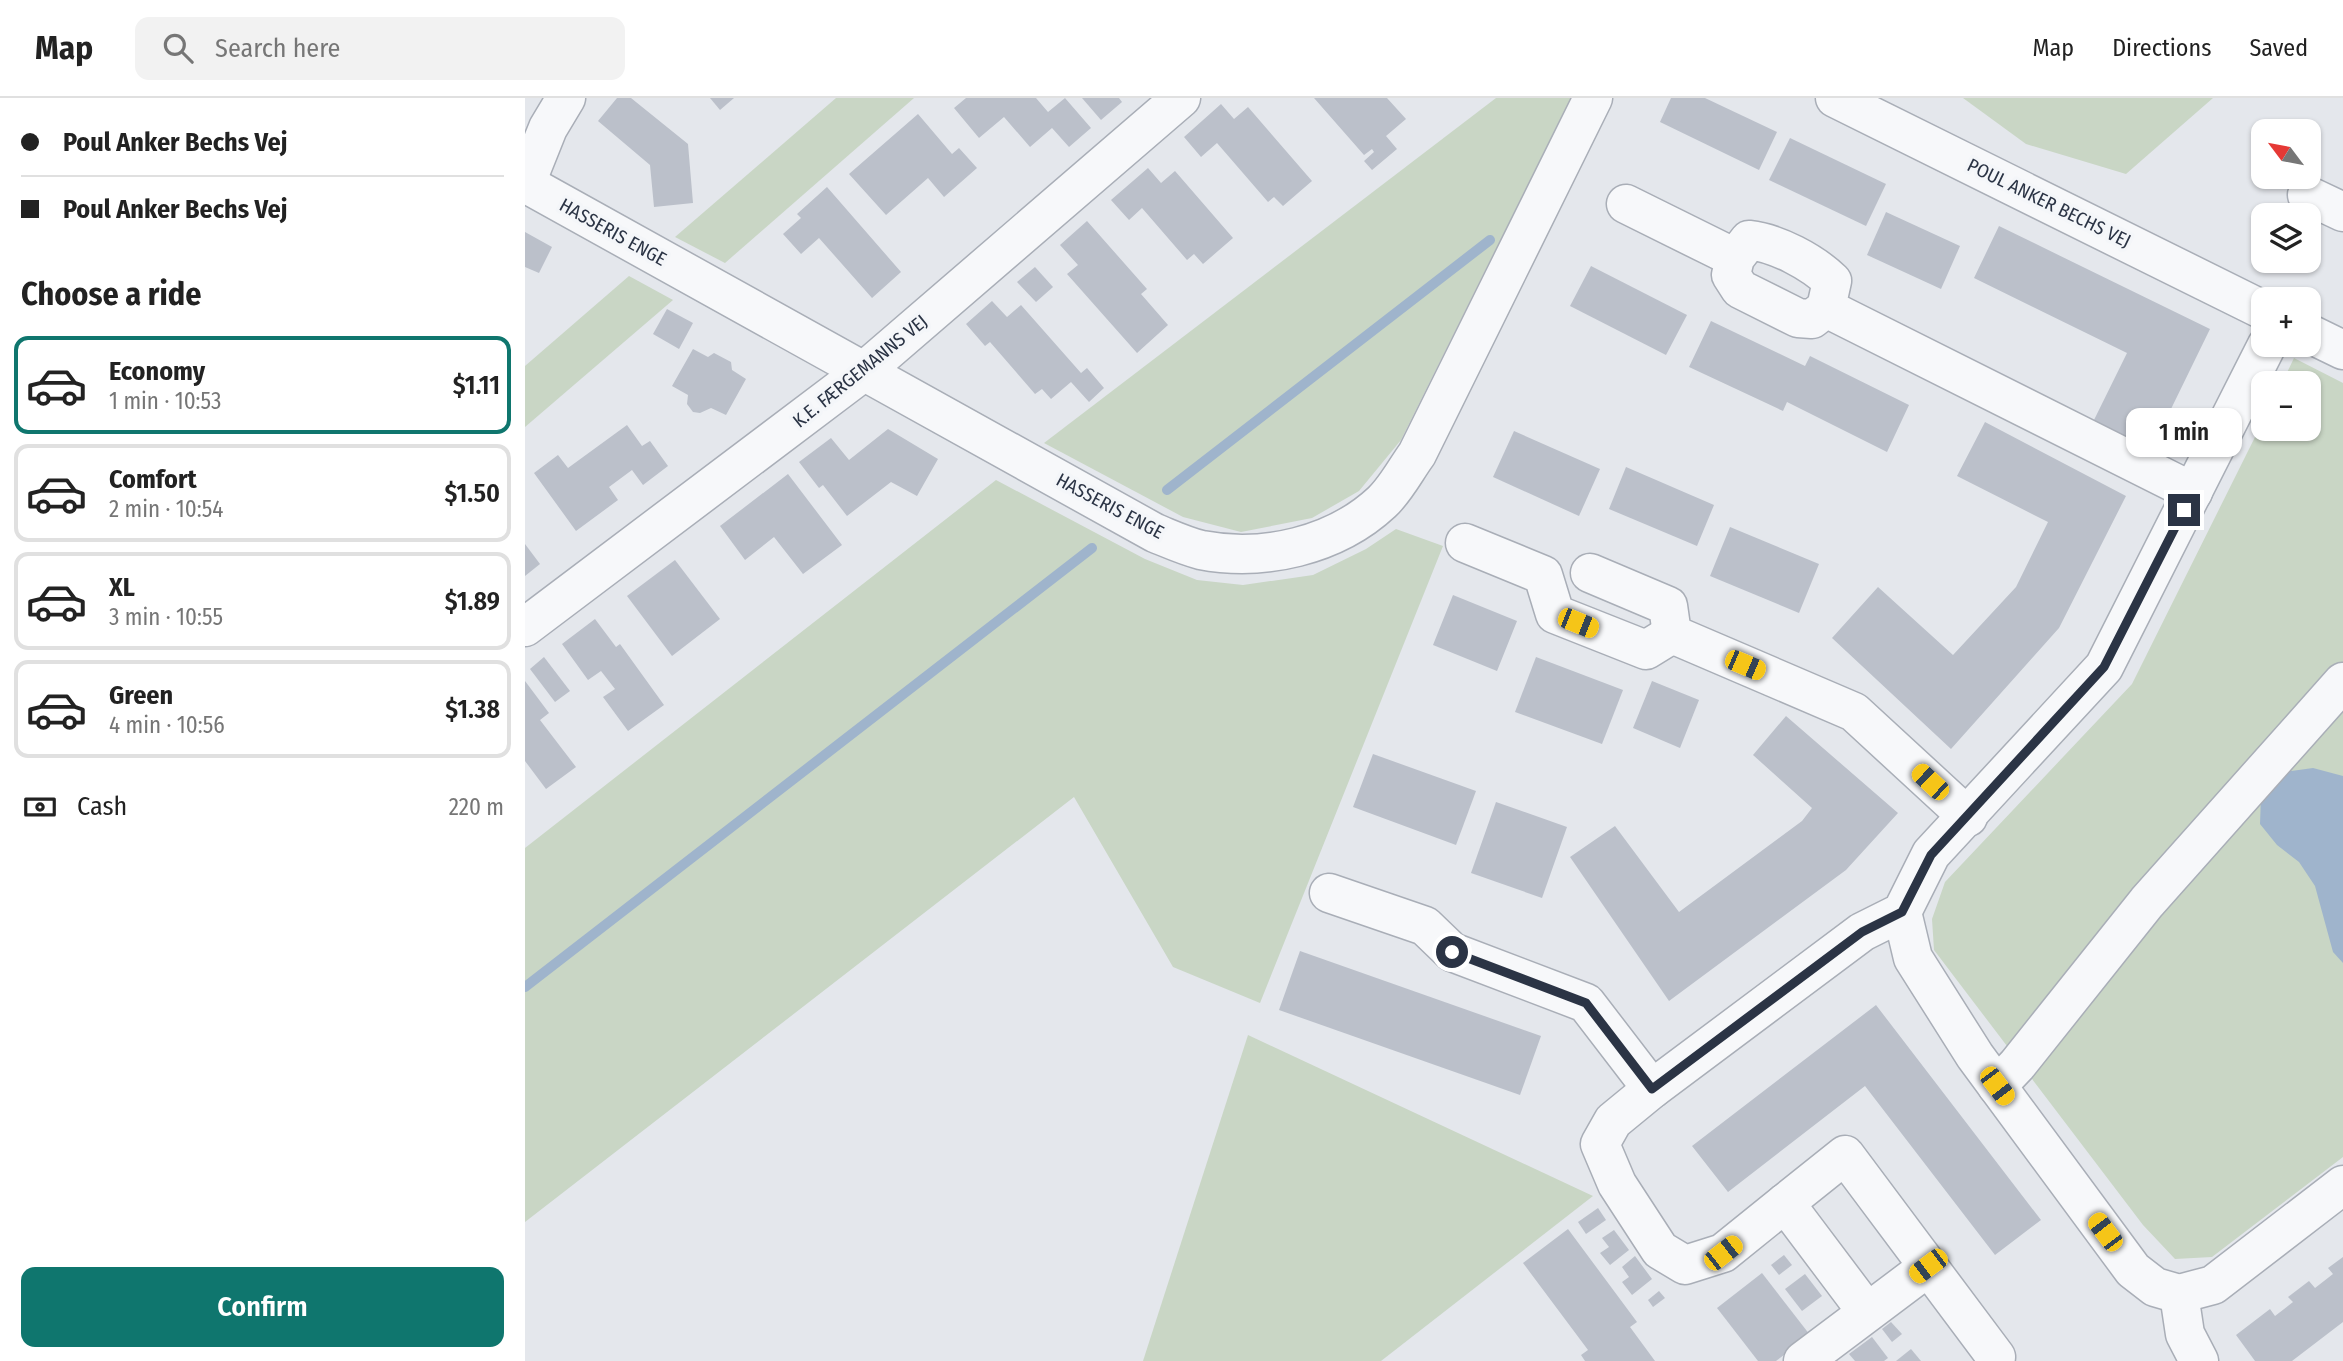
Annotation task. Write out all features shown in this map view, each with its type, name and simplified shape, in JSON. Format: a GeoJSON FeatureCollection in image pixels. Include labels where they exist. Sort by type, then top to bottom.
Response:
{"type":"FeatureCollection","features":[{"type":"Feature","properties":{"kind":"street"},"geometry":{"type":"LineString","coordinates":[[525,183],[548,128],[566,98]]}},
{"type":"Feature","properties":{"kind":"street","name":"K.E. FÆRGEMANNS VEJ"},"geometry":{"type":"LineString","coordinates":[[525,627],[863,372],[1181,98]]}},
{"type":"Feature","properties":{"kind":"street","name":"HASSERIS ENGE"},"geometry":{"type":"LineString","coordinates":[[525,183],[1155,533],[1199,549],[1235,554],[1297,549],[1346,528],[1383,502],[1417,454],[1593,98]]}},
{"type":"Feature","properties":{"kind":"street","name":"POUL ANKER BECHS VEJ"},"geometry":{"type":"LineString","coordinates":[[1836,98],[2251,304]]}},
{"type":"Feature","properties":{"kind":"street"},"geometry":{"type":"LineString","coordinates":[[2307,195],[2343,212]]}},
{"type":"Feature","properties":{"kind":"street"},"geometry":{"type":"LineString","coordinates":[[1626,204],[1735,258]]}},
{"type":"Feature","properties":{"kind":"street"},"geometry":{"type":"LineString","coordinates":[[1749,240],[1763,242],[1821,270],[1832,281],[1826,308],[1812,319],[1798,318],[1739,289],[1731,275],[1735,258],[1749,240]]}},
{"type":"Feature","properties":{"kind":"street"},"geometry":{"type":"LineString","coordinates":[[1826,308],[2193,492]]}},
{"type":"Feature","properties":{"kind":"street"},"geometry":{"type":"LineString","coordinates":[[2321,339],[2343,350]]}},
{"type":"Feature","properties":{"kind":"street"},"geometry":{"type":"LineString","coordinates":[[1996,1357],[1845,1155],[1723,1253],[1685,1265],[1660,1250],[1618,1184],[1600,1144],[1613,1121],[1652,1089],[1862,932],[1902,912],[1931,855],[2104,667],[2261,357]]}},
{"type":"Feature","properties":{"kind":"street"},"geometry":{"type":"LineString","coordinates":[[1465,542],[1543,575],[1555,614],[1646,650],[1672,634]]}},
{"type":"Feature","properties":{"kind":"street"},"geometry":{"type":"LineString","coordinates":[[1590,573],[1668,606],[1672,634]]}},
{"type":"Feature","properties":{"kind":"street"},"geometry":{"type":"LineString","coordinates":[[1672,634],[1854,712],[1968,817]]}},
{"type":"Feature","properties":{"kind":"street"},"geometry":{"type":"LineString","coordinates":[[1997,1086],[2017,1065],[2156,892],[2343,682]]}},
{"type":"Feature","properties":{"kind":"street"},"geometry":{"type":"LineString","coordinates":[[1329,893],[1425,926],[1452,952],[1586,1003],[1652,1089]]}},
{"type":"Feature","properties":{"kind":"street"},"geometry":{"type":"LineString","coordinates":[[1902,912],[1913,958],[1997,1086],[2133,1270],[2155,1287],[2179,1294],[2213,1285],[2343,1185]]}},
{"type":"Feature","properties":{"kind":"street"},"geometry":{"type":"LineString","coordinates":[[1786,1203],[1867,1312]]}},
{"type":"Feature","properties":{"kind":"street"},"geometry":{"type":"LineString","coordinates":[[1803,1361],[1928,1266]]}},
{"type":"Feature","properties":{"kind":"street"},"geometry":{"type":"LineString","coordinates":[[2179,1294],[2185,1334],[2199,1361]]}},
{"type":"Feature","properties":{"kind":"green space"},"geometry":{"type":"Polygon","coordinates":[[[836,98],[914,98],[725,263],[675,237],[836,98]]]}},
{"type":"Feature","properties":{"kind":"green space"},"geometry":{"type":"Polygon","coordinates":[[[1496,98],[1571,98],[1401,440],[1359,491],[1312,518],[1241,532],[1183,517],[1044,443],[1496,98]]]}},
{"type":"Feature","properties":{"kind":"green space"},"geometry":{"type":"Polygon","coordinates":[[[1963,98],[2213,98],[2126,174],[2026,144],[1963,98]]]}},
{"type":"Feature","properties":{"kind":"green space"},"geometry":{"type":"Polygon","coordinates":[[[629,276],[673,300],[525,427],[525,366],[629,276]]]}},
{"type":"Feature","properties":{"kind":"green space"},"geometry":{"type":"Polygon","coordinates":[[[2294,358],[2319,371],[2288,371],[2294,358]]]}},
{"type":"Feature","properties":{"kind":"green space"},"geometry":{"type":"Polygon","coordinates":[[[2321,372],[2343,383],[2343,1157],[2212,1257],[2175,1259],[2143,1225],[1934,950],[1932,919],[1945,882],[2132,684],[2253,441],[2321,441],[2321,372]]]}},
{"type":"Feature","properties":{"kind":"green space"},"geometry":{"type":"Polygon","coordinates":[[[996,480],[1145,559],[1197,580],[1243,585],[1313,575],[1366,549],[1396,529],[1443,546],[1260,1003],[1173,967],[1074,797],[525,1222],[525,848],[996,480]]]}},
{"type":"Feature","properties":{"kind":"green space"},"geometry":{"type":"Polygon","coordinates":[[[1248,1035],[1593,1196],[1381,1361],[1143,1361],[1248,1035]]]}},
{"type":"Feature","properties":{"kind":"water"},"geometry":{"type":"Polygon","coordinates":[[[2313,768],[2343,776],[2343,963],[2333,952],[2315,886],[2299,862],[2277,845],[2260,824],[2261,796],[2284,772],[2313,768]]]}},
{"type":"Feature","properties":{"kind":"building"},"geometry":{"type":"Polygon","coordinates":[[[617,98],[631,98],[688,144],[693,203],[654,207],[650,165],[598,121],[617,98]]]}},
{"type":"Feature","properties":{"kind":"building"},"geometry":{"type":"Polygon","coordinates":[[[710,98],[734,98],[720,110],[710,98]]]}},
{"type":"Feature","properties":{"kind":"building"},"geometry":{"type":"Polygon","coordinates":[[[966,98],[1036,98],[1048,112],[1065,98],[1091,128],[1069,147],[1052,128],[1030,147],[1004,117],[979,138],[954,108],[966,98]]]}},
{"type":"Feature","properties":{"kind":"building"},"geometry":{"type":"Polygon","coordinates":[[[1082,98],[1119,98],[1122,102],[1101,120],[1082,98]]]}},
{"type":"Feature","properties":{"kind":"building"},"geometry":{"type":"Polygon","coordinates":[[[1314,98],[1387,98],[1406,119],[1386,136],[1397,149],[1372,170],[1364,161],[1374,152],[1372,149],[1364,155],[1314,98]]]}},
{"type":"Feature","properties":{"kind":"building"},"geometry":{"type":"Polygon","coordinates":[[[1671,98],[1705,98],[1777,132],[1759,170],[1660,122],[1671,98]]]}},
{"type":"Feature","properties":{"kind":"building"},"geometry":{"type":"Polygon","coordinates":[[[1221,104],[1234,119],[1248,107],[1312,181],[1283,206],[1274,197],[1268,202],[1217,143],[1201,157],[1184,137],[1221,104]]]}},
{"type":"Feature","properties":{"kind":"building"},"geometry":{"type":"Polygon","coordinates":[[[918,114],[952,154],[959,148],[977,168],[944,197],[928,178],[886,215],[849,174],[918,114]]]}},
{"type":"Feature","properties":{"kind":"building"},"geometry":{"type":"Polygon","coordinates":[[[1790,138],[1886,184],[1866,226],[1769,180],[1790,138]]]}},
{"type":"Feature","properties":{"kind":"building"},"geometry":{"type":"Polygon","coordinates":[[[1148,168],[1161,183],[1175,171],[1233,238],[1203,264],[1194,254],[1187,260],[1142,208],[1129,220],[1111,200],[1148,168]]]}},
{"type":"Feature","properties":{"kind":"building"},"geometry":{"type":"Polygon","coordinates":[[[827,187],[901,272],[872,298],[819,238],[801,254],[783,234],[801,218],[797,214],[827,187]]]}},
{"type":"Feature","properties":{"kind":"building"},"geometry":{"type":"Polygon","coordinates":[[[1886,212],[1960,246],[1941,289],[1867,255],[1886,212]]]}},
{"type":"Feature","properties":{"kind":"building"},"geometry":{"type":"Polygon","coordinates":[[[1087,221],[1147,289],[1141,294],[1168,325],[1137,353],[1067,274],[1078,265],[1060,245],[1087,221]]]}},
{"type":"Feature","properties":{"kind":"building"},"geometry":{"type":"Polygon","coordinates":[[[1999,226],[2210,329],[2151,450],[2093,422],[2127,353],[1974,278],[1999,226]]]}},
{"type":"Feature","properties":{"kind":"building"},"geometry":{"type":"Polygon","coordinates":[[[525,232],[552,247],[539,273],[525,267],[525,232]]]}},
{"type":"Feature","properties":{"kind":"building"},"geometry":{"type":"Polygon","coordinates":[[[1591,266],[1687,315],[1666,355],[1570,306],[1591,266]]]}},
{"type":"Feature","properties":{"kind":"building"},"geometry":{"type":"Polygon","coordinates":[[[1035,267],[1053,287],[1036,302],[1017,282],[1035,267]]]}},
{"type":"Feature","properties":{"kind":"building"},"geometry":{"type":"Polygon","coordinates":[[[992,301],[1007,317],[1021,305],[1081,373],[1087,368],[1104,388],[1089,402],[1071,382],[1051,399],[1042,389],[1035,394],[990,342],[985,346],[966,324],[992,301]]]}},
{"type":"Feature","properties":{"kind":"building"},"geometry":{"type":"Polygon","coordinates":[[[667,309],[693,323],[679,349],[653,334],[667,309]]]}},
{"type":"Feature","properties":{"kind":"building"},"geometry":{"type":"Polygon","coordinates":[[[1711,321],[1805,366],[1810,356],[1909,405],[1887,452],[1787,402],[1783,411],[1689,367],[1711,321]]]}},
{"type":"Feature","properties":{"kind":"building"},"geometry":{"type":"Polygon","coordinates":[[[693,349],[708,357],[714,353],[731,362],[732,370],[746,379],[726,415],[711,408],[700,413],[693,412],[687,404],[688,395],[672,386],[693,349]]]}},
{"type":"Feature","properties":{"kind":"building"},"geometry":{"type":"Polygon","coordinates":[[[1985,422],[2126,496],[2059,628],[1951,749],[1832,638],[1878,587],[1953,655],[2016,587],[2048,522],[1957,476],[1985,422]]]}},
{"type":"Feature","properties":{"kind":"building"},"geometry":{"type":"Polygon","coordinates":[[[627,425],[642,446],[650,441],[668,466],[643,485],[632,470],[609,487],[618,500],[576,531],[534,473],[558,455],[568,468],[627,425]]]}},
{"type":"Feature","properties":{"kind":"building"},"geometry":{"type":"Polygon","coordinates":[[[888,429],[938,459],[917,496],[891,482],[847,516],[823,485],[819,488],[799,462],[831,438],[849,460],[888,429]]]}},
{"type":"Feature","properties":{"kind":"building"},"geometry":{"type":"Polygon","coordinates":[[[1514,431],[1600,469],[1579,516],[1493,477],[1514,431]]]}},
{"type":"Feature","properties":{"kind":"building"},"geometry":{"type":"Polygon","coordinates":[[[1626,467],[1714,505],[1697,546],[1609,509],[1626,467]]]}},
{"type":"Feature","properties":{"kind":"building"},"geometry":{"type":"Polygon","coordinates":[[[788,474],[842,545],[803,574],[774,537],[745,560],[720,526],[788,474]]]}},
{"type":"Feature","properties":{"kind":"building"},"geometry":{"type":"Polygon","coordinates":[[[1730,527],[1819,564],[1799,613],[1710,576],[1730,527]]]}},
{"type":"Feature","properties":{"kind":"building"},"geometry":{"type":"Polygon","coordinates":[[[525,544],[540,564],[525,576],[525,544]]]}},
{"type":"Feature","properties":{"kind":"building"},"geometry":{"type":"Polygon","coordinates":[[[675,560],[720,619],[672,656],[627,596],[675,560]]]}},
{"type":"Feature","properties":{"kind":"building"},"geometry":{"type":"Polygon","coordinates":[[[1453,595],[1517,621],[1497,671],[1433,645],[1453,595]]]}},
{"type":"Feature","properties":{"kind":"building"},"geometry":{"type":"Polygon","coordinates":[[[595,619],[616,647],[620,644],[664,705],[628,731],[603,697],[615,689],[601,671],[588,680],[562,644],[595,619]]]}},
{"type":"Feature","properties":{"kind":"building"},"geometry":{"type":"Polygon","coordinates":[[[544,657],[570,691],[555,702],[530,669],[544,657]]]}},
{"type":"Feature","properties":{"kind":"building"},"geometry":{"type":"Polygon","coordinates":[[[1536,657],[1623,690],[1602,744],[1515,712],[1536,657]]]}},
{"type":"Feature","properties":{"kind":"building"},"geometry":{"type":"Polygon","coordinates":[[[525,681],[549,713],[540,720],[576,767],[546,789],[525,761],[525,681]]]}},
{"type":"Feature","properties":{"kind":"building"},"geometry":{"type":"Polygon","coordinates":[[[1652,681],[1699,700],[1680,748],[1633,728],[1652,681]]]}},
{"type":"Feature","properties":{"kind":"building"},"geometry":{"type":"Polygon","coordinates":[[[1786,716],[1898,813],[1846,870],[1669,1001],[1570,857],[1615,826],[1679,912],[1802,821],[1812,808],[1753,755],[1786,716]]]}},
{"type":"Feature","properties":{"kind":"building"},"geometry":{"type":"Polygon","coordinates":[[[1373,754],[1476,791],[1456,845],[1353,807],[1373,754]]]}},
{"type":"Feature","properties":{"kind":"building"},"geometry":{"type":"Polygon","coordinates":[[[1496,802],[1567,827],[1542,898],[1471,873],[1496,802]]]}},
{"type":"Feature","properties":{"kind":"building"},"geometry":{"type":"Polygon","coordinates":[[[1300,951],[1541,1036],[1520,1095],[1279,1010],[1300,951]]]}},
{"type":"Feature","properties":{"kind":"building"},"geometry":{"type":"Polygon","coordinates":[[[1876,1005],[2041,1220],[1995,1255],[1865,1086],[1728,1192],[1692,1146],[1876,1005]]]}},
{"type":"Feature","properties":{"kind":"building"},"geometry":{"type":"Polygon","coordinates":[[[1598,1208],[1606,1220],[1586,1234],[1578,1222],[1598,1208]]]}},
{"type":"Feature","properties":{"kind":"building"},"geometry":{"type":"Polygon","coordinates":[[[1568,1229],[1637,1322],[1630,1327],[1655,1361],[1585,1361],[1581,1355],[1588,1350],[1523,1263],[1568,1229]]]}},
{"type":"Feature","properties":{"kind":"building"},"geometry":{"type":"Polygon","coordinates":[[[1614,1230],[1629,1250],[1610,1265],[1600,1253],[1609,1247],[1602,1238],[1614,1230]]]}},
{"type":"Feature","properties":{"kind":"building"},"geometry":{"type":"Polygon","coordinates":[[[1784,1255],[1792,1265],[1779,1275],[1771,1265],[1784,1255]]]}},
{"type":"Feature","properties":{"kind":"building"},"geometry":{"type":"Polygon","coordinates":[[[1635,1256],[1652,1279],[1632,1295],[1622,1282],[1629,1277],[1622,1267],[1635,1256]]]}},
{"type":"Feature","properties":{"kind":"building"},"geometry":{"type":"Polygon","coordinates":[[[2343,1257],[2343,1322],[2292,1361],[2255,1361],[2236,1335],[2270,1309],[2275,1316],[2293,1302],[2288,1297],[2309,1281],[2315,1288],[2333,1274],[2328,1268],[2343,1257]]]}},
{"type":"Feature","properties":{"kind":"building"},"geometry":{"type":"Polygon","coordinates":[[[1762,1273],[1810,1335],[1776,1361],[1758,1361],[1717,1308],[1762,1273]]]}},
{"type":"Feature","properties":{"kind":"building"},"geometry":{"type":"Polygon","coordinates":[[[1805,1274],[1822,1296],[1802,1311],[1785,1289],[1805,1274]]]}},
{"type":"Feature","properties":{"kind":"building"},"geometry":{"type":"Polygon","coordinates":[[[1659,1291],[1665,1298],[1653,1307],[1648,1300],[1659,1291]]]}},
{"type":"Feature","properties":{"kind":"building"},"geometry":{"type":"Polygon","coordinates":[[[1891,1322],[1902,1334],[1892,1342],[1882,1329],[1891,1322]]]}},
{"type":"Feature","properties":{"kind":"building"},"geometry":{"type":"Polygon","coordinates":[[[1872,1337],[1888,1358],[1884,1361],[1855,1361],[1849,1354],[1872,1337]]]}},
{"type":"Feature","properties":{"kind":"building"},"geometry":{"type":"Polygon","coordinates":[[[1911,1349],[1921,1361],[1896,1361],[1911,1349]]]}},
{"type":"Feature","properties":{"kind":"waterway"},"geometry":{"type":"LineString","coordinates":[[1167,490],[1490,240]]}},
{"type":"Feature","properties":{"kind":"waterway"},"geometry":{"type":"LineString","coordinates":[[525,987],[1092,548]]}},
{"type":"Feature","properties":{"kind":"route"},"geometry":{"type":"LineString","coordinates":[[1452,952],[1586,1003],[1652,1089],[1862,932],[1902,912],[1931,855],[2104,667],[2184,510]]}}]}
